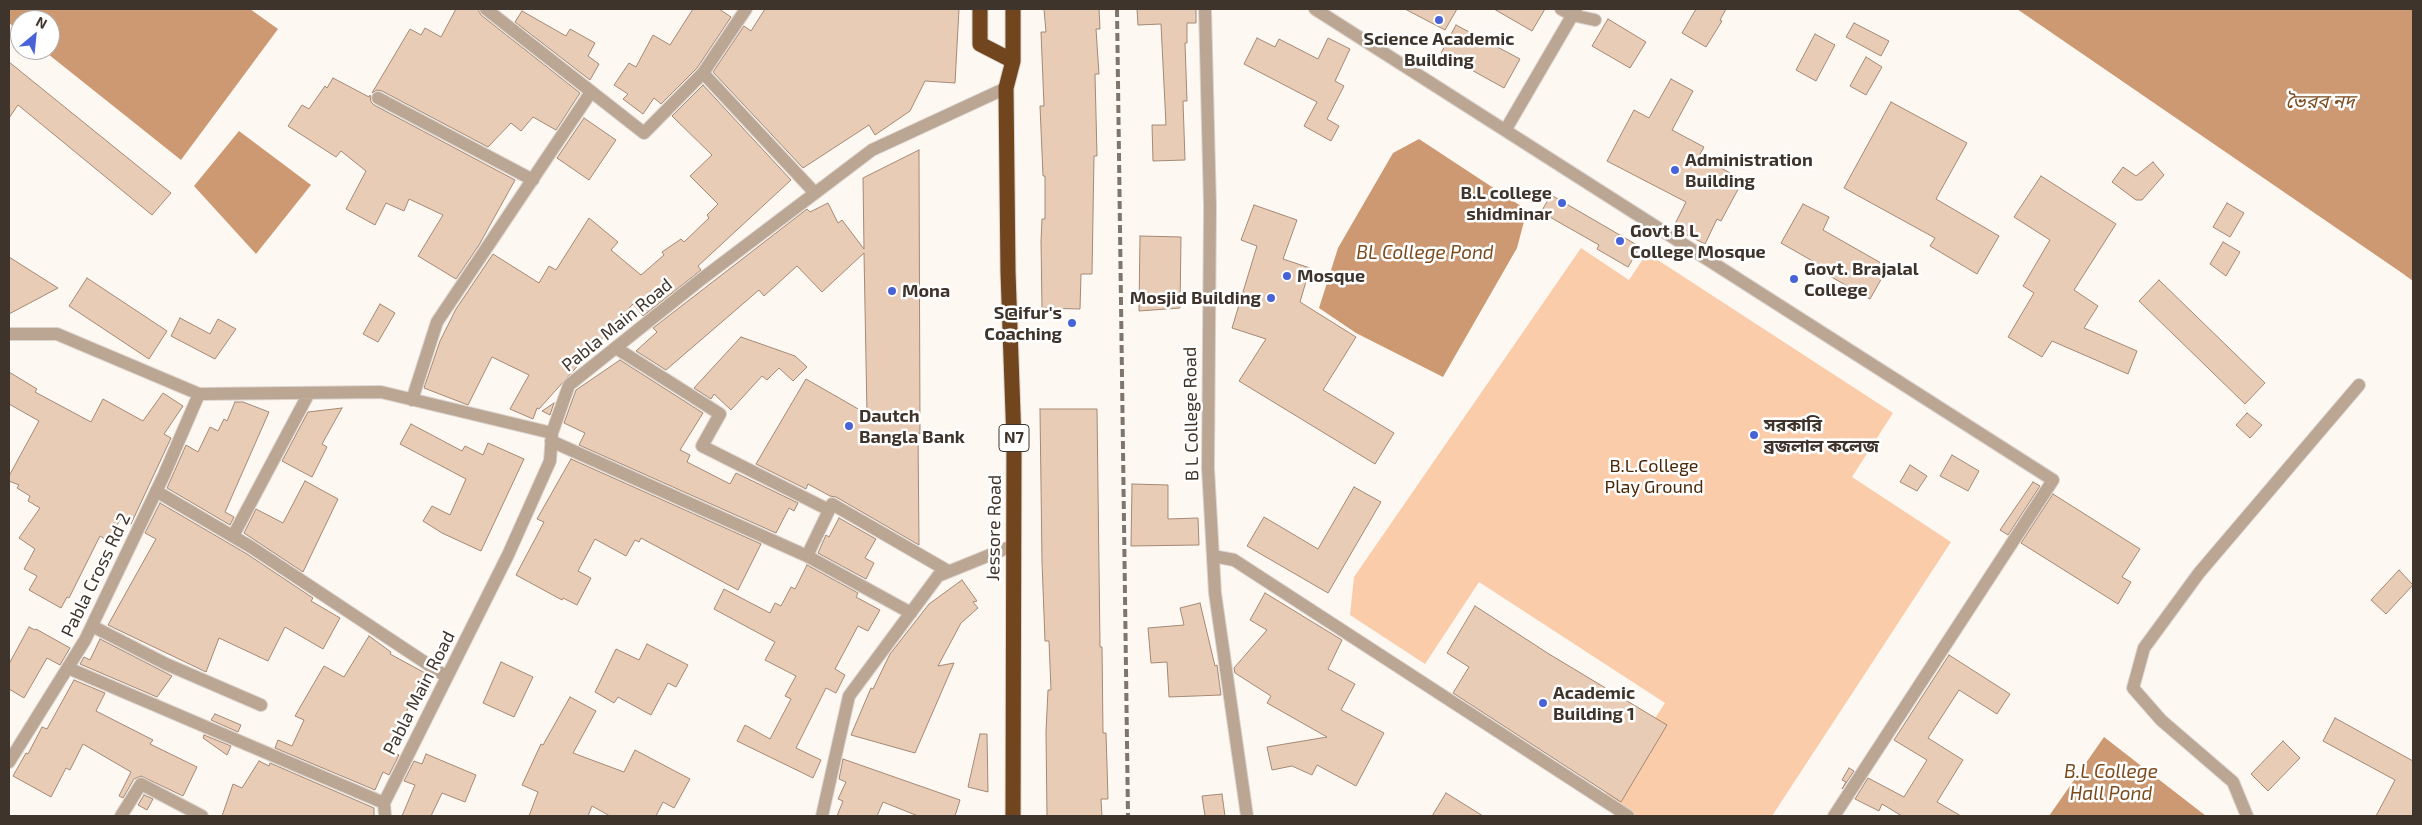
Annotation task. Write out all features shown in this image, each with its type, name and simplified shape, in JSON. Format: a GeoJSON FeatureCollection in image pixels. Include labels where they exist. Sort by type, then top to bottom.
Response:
{"type":"FeatureCollection","features":[{"type":"Feature","properties":{"kind":"highway"},"geometry":{"type":"LineString","coordinates":[[980,9],[980,44],[1013,61]]}},
{"type":"Feature","properties":{"kind":"highway","name":"Jessore Road"},"geometry":{"type":"LineString","coordinates":[[1013,9],[1013,61],[1006,88],[1008,272],[1014,442],[1012,546],[1013,816]]}},
{"type":"Feature","properties":{"kind":"street"},"geometry":{"type":"LineString","coordinates":[[486,9],[644,133],[703,73],[746,9]]}},
{"type":"Feature","properties":{"kind":"street","name":"B L College Road"},"geometry":{"type":"LineString","coordinates":[[1205,9],[1210,206],[1208,468],[1215,593],[1247,816]]}},
{"type":"Feature","properties":{"kind":"street"},"geometry":{"type":"LineString","coordinates":[[1315,9],[1506,129],[2053,480],[1834,816]]}},
{"type":"Feature","properties":{"kind":"street"},"geometry":{"type":"LineString","coordinates":[[1506,129],[1570,11],[1595,20]]}},
{"type":"Feature","properties":{"kind":"street"},"geometry":{"type":"LineString","coordinates":[[703,73],[815,193]]}},
{"type":"Feature","properties":{"kind":"street","name":"Pabla Main Road"},"geometry":{"type":"LineString","coordinates":[[384,803],[508,555],[550,461],[551,437],[569,385],[872,150],[1006,88]]}},
{"type":"Feature","properties":{"kind":"street"},"geometry":{"type":"LineString","coordinates":[[412,400],[437,322],[591,92]]}},
{"type":"Feature","properties":{"kind":"street"},"geometry":{"type":"LineString","coordinates":[[378,98],[533,180]]}},
{"type":"Feature","properties":{"kind":"street"},"geometry":{"type":"LineString","coordinates":[[9,334],[57,334],[199,394],[381,392],[551,437],[807,556],[911,612]]}},
{"type":"Feature","properties":{"kind":"street"},"geometry":{"type":"LineString","coordinates":[[616,348],[720,414],[702,446],[829,510]]}},
{"type":"Feature","properties":{"kind":"street"},"geometry":{"type":"LineString","coordinates":[[2248,816],[2233,782],[2161,720],[2133,688],[2137,672],[2144,648],[2199,574],[2359,385]]}},
{"type":"Feature","properties":{"kind":"street"},"geometry":{"type":"LineString","coordinates":[[233,536],[309,393]]}},
{"type":"Feature","properties":{"kind":"street","name":"Pabla Cross Rd 2"},"geometry":{"type":"LineString","coordinates":[[9,762],[92,626],[156,491],[199,394]]}},
{"type":"Feature","properties":{"kind":"street"},"geometry":{"type":"LineString","coordinates":[[156,491],[233,536],[447,677]]}},
{"type":"Feature","properties":{"kind":"street"},"geometry":{"type":"LineString","coordinates":[[807,556],[832,504],[948,571]]}},
{"type":"Feature","properties":{"kind":"street"},"geometry":{"type":"LineString","coordinates":[[822,816],[849,696],[938,576],[1012,546]]}},
{"type":"Feature","properties":{"kind":"street"},"geometry":{"type":"LineString","coordinates":[[1213,556],[1234,560],[1628,816]]}},
{"type":"Feature","properties":{"kind":"street"},"geometry":{"type":"LineString","coordinates":[[92,626],[166,664],[262,705]]}},
{"type":"Feature","properties":{"kind":"street"},"geometry":{"type":"LineString","coordinates":[[68,668],[384,803],[385,816]]}},
{"type":"Feature","properties":{"kind":"street"},"geometry":{"type":"LineString","coordinates":[[121,816],[141,784],[202,816]]}},
{"type":"Feature","properties":{"kind":"green space","name":"B.L.College Play Ground"},"geometry":{"type":"Polygon","coordinates":[[[1581,248],[1629,280],[1647,253],[1893,413],[1852,477],[1951,542],[1772,816],[1624,816],[1601,801],[1665,703],[1479,582],[1425,664],[1350,615],[1354,577],[1581,248]]]}},
{"type":"Feature","properties":{"kind":"water"},"geometry":{"type":"Polygon","coordinates":[[[9,9],[250,9],[278,29],[181,160],[56,60],[60,60],[60,10],[10,10],[9,23],[9,9]]]}},
{"type":"Feature","properties":{"kind":"water","name":"ভৈরব নদ"},"geometry":{"type":"Polygon","coordinates":[[[2017,9],[2413,9],[2413,281],[2402,273],[2017,9]]]}},
{"type":"Feature","properties":{"kind":"water"},"geometry":{"type":"Polygon","coordinates":[[[239,131],[311,185],[256,254],[194,186],[239,131]]]}},
{"type":"Feature","properties":{"kind":"water","name":"BL College Pond"},"geometry":{"type":"Polygon","coordinates":[[[1419,139],[1527,210],[1517,248],[1443,377],[1356,333],[1319,308],[1338,248],[1393,153],[1419,139]]]}},
{"type":"Feature","properties":{"kind":"water","name":"B.L College Hall Pond"},"geometry":{"type":"Polygon","coordinates":[[[2104,737],[2206,816],[2049,816],[2104,737]]]}},
{"type":"Feature","properties":{"kind":"building"},"geometry":{"type":"Polygon","coordinates":[[[456,9],[478,9],[481,15],[580,93],[556,130],[533,117],[521,131],[511,123],[488,147],[382,91],[377,90],[372,93],[410,29],[421,35],[425,28],[441,37],[456,9]]]}},
{"type":"Feature","properties":{"kind":"building"},"geometry":{"type":"Polygon","coordinates":[[[693,9],[719,9],[731,17],[697,68],[661,104],[654,98],[643,114],[623,99],[628,94],[614,85],[629,63],[636,67],[653,35],[670,45],[693,9]]]}},
{"type":"Feature","properties":{"kind":"building"},"geometry":{"type":"Polygon","coordinates":[[[765,9],[959,9],[955,83],[925,81],[910,111],[875,135],[869,125],[803,168],[713,72],[744,26],[751,31],[765,9]]]}},
{"type":"Feature","properties":{"kind":"building"},"geometry":{"type":"Polygon","coordinates":[[[1044,9],[1099,9],[1100,29],[1096,29],[1099,74],[1095,74],[1097,156],[1094,156],[1092,274],[1081,274],[1080,309],[1042,308],[1041,241],[1042,219],[1045,219],[1045,176],[1043,176],[1040,106],[1044,106],[1041,32],[1046,32],[1044,9]]]}},
{"type":"Feature","properties":{"kind":"building"},"geometry":{"type":"Polygon","coordinates":[[[1137,9],[1196,9],[1196,23],[1187,23],[1187,43],[1185,43],[1187,101],[1183,101],[1185,160],[1153,161],[1152,125],[1166,125],[1161,24],[1138,25],[1137,9]]]}},
{"type":"Feature","properties":{"kind":"building","name":"Science Academic Building"},"geometry":{"type":"Polygon","coordinates":[[[1405,9],[1457,9],[1445,30],[1405,9]]]}},
{"type":"Feature","properties":{"kind":"building"},"geometry":{"type":"Polygon","coordinates":[[[1494,9],[1545,9],[1532,31],[1494,9]]]}},
{"type":"Feature","properties":{"kind":"building"},"geometry":{"type":"Polygon","coordinates":[[[1696,9],[1726,9],[1720,20],[1722,21],[1706,47],[1682,33],[1696,9]]]}},
{"type":"Feature","properties":{"kind":"building"},"geometry":{"type":"Polygon","coordinates":[[[522,11],[566,36],[570,29],[595,43],[588,56],[599,64],[590,80],[515,22],[522,11]]]}},
{"type":"Feature","properties":{"kind":"building"},"geometry":{"type":"Polygon","coordinates":[[[1608,19],[1646,42],[1630,68],[1592,46],[1608,19]]]}},
{"type":"Feature","properties":{"kind":"building"},"geometry":{"type":"Polygon","coordinates":[[[1854,23],[1889,41],[1881,56],[1846,37],[1854,23]]]}},
{"type":"Feature","properties":{"kind":"building"},"geometry":{"type":"Polygon","coordinates":[[[1456,25],[1520,59],[1504,88],[1441,53],[1456,25]]]}},
{"type":"Feature","properties":{"kind":"building"},"geometry":{"type":"Polygon","coordinates":[[[1815,34],[1835,45],[1816,81],[1796,70],[1815,34]]]}},
{"type":"Feature","properties":{"kind":"building"},"geometry":{"type":"Polygon","coordinates":[[[1257,38],[1275,47],[1279,39],[1318,59],[1328,38],[1350,49],[1335,81],[1344,86],[1327,119],[1339,126],[1331,141],[1304,126],[1317,102],[1244,64],[1257,38]]]}},
{"type":"Feature","properties":{"kind":"building"},"geometry":{"type":"Polygon","coordinates":[[[1866,57],[1882,67],[1866,95],[1850,86],[1866,57]]]}},
{"type":"Feature","properties":{"kind":"building"},"geometry":{"type":"Polygon","coordinates":[[[9,62],[171,193],[152,215],[18,105],[9,118],[9,62]]]}},
{"type":"Feature","properties":{"kind":"building"},"geometry":{"type":"Polygon","coordinates":[[[333,78],[369,97],[370,95],[371,102],[374,105],[515,180],[479,245],[456,279],[418,256],[443,215],[409,199],[404,211],[386,203],[375,225],[346,209],[366,171],[341,151],[336,157],[288,126],[302,105],[309,109],[333,78]]]}},
{"type":"Feature","properties":{"kind":"building","name":"Administration Building"},"geometry":{"type":"Polygon","coordinates":[[[1671,79],[1693,91],[1672,130],[1704,147],[1699,156],[1743,180],[1721,221],[1717,219],[1705,244],[1673,228],[1686,202],[1607,161],[1634,110],[1649,118],[1671,79]]]}},
{"type":"Feature","properties":{"kind":"building"},"geometry":{"type":"Polygon","coordinates":[[[703,85],[791,180],[698,266],[701,270],[643,316],[633,304],[539,409],[537,408],[533,419],[510,409],[529,375],[492,357],[468,405],[424,388],[440,341],[456,309],[493,254],[539,283],[549,266],[556,270],[589,218],[618,242],[611,250],[641,275],[664,255],[662,252],[681,239],[684,242],[709,218],[707,215],[718,204],[690,176],[712,155],[672,116],[703,85]]]}},
{"type":"Feature","properties":{"kind":"building"},"geometry":{"type":"Polygon","coordinates":[[[1891,102],[1967,143],[1936,199],[1999,236],[1977,274],[1930,246],[1935,238],[1844,188],[1891,102]]]}},
{"type":"Feature","properties":{"kind":"building"},"geometry":{"type":"Polygon","coordinates":[[[584,118],[616,140],[589,180],[557,158],[584,118]]]}},
{"type":"Feature","properties":{"kind":"building"},"geometry":{"type":"Polygon","coordinates":[[[919,150],[919,545],[836,497],[830,496],[808,484],[806,489],[756,464],[806,379],[867,414],[864,253],[822,292],[797,266],[764,296],[759,290],[666,370],[636,351],[657,332],[653,328],[807,209],[810,212],[828,203],[838,223],[842,220],[864,249],[863,178],[919,150]]]}},
{"type":"Feature","properties":{"kind":"building"},"geometry":{"type":"Polygon","coordinates":[[[2153,162],[2164,175],[2142,200],[2136,200],[2112,182],[2123,167],[2136,176],[2153,162]]]}},
{"type":"Feature","properties":{"kind":"building"},"geometry":{"type":"Polygon","coordinates":[[[2041,176],[2116,224],[2074,290],[2098,306],[2084,328],[2137,351],[2128,374],[2052,341],[2042,357],[2008,337],[2034,293],[2023,286],[2050,240],[2014,217],[2041,176]]]}},
{"type":"Feature","properties":{"kind":"building"},"geometry":{"type":"Polygon","coordinates":[[[1551,195],[1637,245],[1637,252],[1628,267],[1597,249],[1599,245],[1541,212],[1551,195]]]}},
{"type":"Feature","properties":{"kind":"building"},"geometry":{"type":"Polygon","coordinates":[[[2227,203],[2244,213],[2230,237],[2213,227],[2227,203]]]}},
{"type":"Feature","properties":{"kind":"building"},"geometry":{"type":"Polygon","coordinates":[[[1803,204],[1829,217],[1823,230],[1888,267],[1870,299],[1814,267],[1816,263],[1781,243],[1803,204]]]}},
{"type":"Feature","properties":{"kind":"building"},"geometry":{"type":"Polygon","coordinates":[[[1254,205],[1297,220],[1283,259],[1310,268],[1300,302],[1356,337],[1323,390],[1394,433],[1375,464],[1239,381],[1266,339],[1232,328],[1257,246],[1241,240],[1254,205]]]}},
{"type":"Feature","properties":{"kind":"building"},"geometry":{"type":"Polygon","coordinates":[[[1140,236],[1181,237],[1180,308],[1139,311],[1140,236]]]}},
{"type":"Feature","properties":{"kind":"building"},"geometry":{"type":"Polygon","coordinates":[[[2223,242],[2240,252],[2226,276],[2210,264],[2223,242]]]}},
{"type":"Feature","properties":{"kind":"building"},"geometry":{"type":"Polygon","coordinates":[[[9,257],[58,288],[9,314],[9,257]]]}},
{"type":"Feature","properties":{"kind":"building"},"geometry":{"type":"Polygon","coordinates":[[[87,278],[167,331],[149,359],[69,306],[87,278]]]}},
{"type":"Feature","properties":{"kind":"building"},"geometry":{"type":"Polygon","coordinates":[[[2159,280],[2265,383],[2245,404],[2139,301],[2159,280]]]}},
{"type":"Feature","properties":{"kind":"building"},"geometry":{"type":"Polygon","coordinates":[[[380,304],[395,313],[378,342],[363,334],[380,304]]]}},
{"type":"Feature","properties":{"kind":"building"},"geometry":{"type":"Polygon","coordinates":[[[180,318],[210,334],[218,319],[236,329],[215,359],[171,336],[180,318]]]}},
{"type":"Feature","properties":{"kind":"building"},"geometry":{"type":"Polygon","coordinates":[[[741,337],[795,356],[807,367],[793,381],[779,368],[767,380],[762,376],[731,410],[714,394],[711,399],[694,388],[741,337]]]}},
{"type":"Feature","properties":{"kind":"building"},"geometry":{"type":"Polygon","coordinates":[[[620,360],[703,413],[680,450],[690,455],[687,462],[730,484],[736,473],[798,503],[794,511],[789,508],[776,533],[579,445],[585,433],[564,423],[576,390],[620,360]]]}},
{"type":"Feature","properties":{"kind":"building"},"geometry":{"type":"Polygon","coordinates":[[[9,372],[37,389],[35,392],[91,422],[103,399],[143,421],[163,393],[183,406],[164,434],[171,438],[131,524],[121,518],[108,541],[100,536],[69,598],[67,597],[61,608],[29,590],[37,576],[24,569],[35,549],[19,538],[40,508],[28,501],[30,496],[17,488],[19,485],[9,481],[9,476],[39,421],[9,404],[9,372]]]}},
{"type":"Feature","properties":{"kind":"building"},"geometry":{"type":"Polygon","coordinates":[[[235,402],[243,402],[269,412],[225,512],[234,517],[230,525],[167,488],[186,445],[198,452],[210,427],[218,431],[224,419],[227,421],[235,402]]]}},
{"type":"Feature","properties":{"kind":"building"},"geometry":{"type":"Polygon","coordinates":[[[554,403],[550,415],[542,411],[554,403]]]}},
{"type":"Feature","properties":{"kind":"building"},"geometry":{"type":"Polygon","coordinates":[[[342,408],[322,444],[327,447],[312,477],[282,461],[308,412],[342,408]]]}},
{"type":"Feature","properties":{"kind":"building"},"geometry":{"type":"Polygon","coordinates":[[[1040,409],[1097,409],[1100,647],[1102,647],[1103,733],[1106,733],[1108,799],[1101,799],[1102,816],[1047,816],[1046,732],[1048,690],[1051,690],[1049,641],[1045,641],[1040,409]]]}},
{"type":"Feature","properties":{"kind":"building"},"geometry":{"type":"Polygon","coordinates":[[[2247,413],[2262,425],[2250,438],[2236,425],[2247,413]]]}},
{"type":"Feature","properties":{"kind":"building"},"geometry":{"type":"Polygon","coordinates":[[[411,424],[462,451],[465,446],[483,455],[488,443],[524,459],[481,551],[442,533],[423,521],[432,506],[450,515],[466,479],[400,444],[411,424]]]}},
{"type":"Feature","properties":{"kind":"building"},"geometry":{"type":"Polygon","coordinates":[[[1952,455],[1979,471],[1968,491],[1940,476],[1952,455]]]}},
{"type":"Feature","properties":{"kind":"building"},"geometry":{"type":"Polygon","coordinates":[[[571,459],[761,544],[738,590],[641,538],[639,542],[635,540],[626,556],[595,539],[578,571],[591,578],[577,605],[563,598],[562,600],[516,575],[544,522],[537,519],[571,459]]]}},
{"type":"Feature","properties":{"kind":"building"},"geometry":{"type":"Polygon","coordinates":[[[1910,465],[1927,476],[1917,491],[1900,482],[1910,465]]]}},
{"type":"Feature","properties":{"kind":"building"},"geometry":{"type":"Polygon","coordinates":[[[305,481],[338,499],[303,572],[244,533],[256,509],[283,523],[305,481]]]}},
{"type":"Feature","properties":{"kind":"building"},"geometry":{"type":"Polygon","coordinates":[[[2033,482],[2040,486],[2008,535],[2000,530],[2033,482]]]}},
{"type":"Feature","properties":{"kind":"building"},"geometry":{"type":"Polygon","coordinates":[[[1132,484],[1168,485],[1168,519],[1198,518],[1199,545],[1131,546],[1132,484]]]}},
{"type":"Feature","properties":{"kind":"building"},"geometry":{"type":"Polygon","coordinates":[[[1354,487],[1381,502],[1328,593],[1247,546],[1264,517],[1318,549],[1354,487]]]}},
{"type":"Feature","properties":{"kind":"building"},"geometry":{"type":"Polygon","coordinates":[[[2053,494],[2140,549],[2122,577],[2131,582],[2118,604],[2021,543],[2053,494]]]}},
{"type":"Feature","properties":{"kind":"building"},"geometry":{"type":"Polygon","coordinates":[[[160,503],[247,554],[313,598],[311,601],[340,618],[323,649],[285,627],[268,661],[219,638],[206,672],[108,625],[156,539],[145,533],[160,503]]]}},
{"type":"Feature","properties":{"kind":"building"},"geometry":{"type":"Polygon","coordinates":[[[839,518],[876,539],[865,558],[874,563],[866,579],[818,553],[826,535],[829,537],[839,518]]]}},
{"type":"Feature","properties":{"kind":"building"},"geometry":{"type":"Polygon","coordinates":[[[807,565],[858,593],[856,597],[880,610],[868,631],[858,626],[835,669],[845,675],[836,693],[826,688],[796,748],[821,760],[813,778],[737,741],[745,725],[770,739],[791,699],[785,696],[796,676],[765,660],[775,642],[714,609],[724,589],[770,613],[775,603],[781,606],[791,587],[795,589],[807,565]]]}},
{"type":"Feature","properties":{"kind":"building"},"geometry":{"type":"Polygon","coordinates":[[[2399,570],[2413,585],[2386,614],[2371,600],[2399,570]]]}},
{"type":"Feature","properties":{"kind":"building"},"geometry":{"type":"Polygon","coordinates":[[[962,580],[977,601],[973,602],[978,608],[961,623],[938,666],[954,663],[915,753],[851,735],[871,688],[873,689],[890,654],[929,604],[962,580]]]}},
{"type":"Feature","properties":{"kind":"building"},"geometry":{"type":"Polygon","coordinates":[[[1265,593],[1342,640],[1328,669],[1355,684],[1341,710],[1384,733],[1356,786],[1317,765],[1312,775],[1292,766],[1272,770],[1267,747],[1327,737],[1267,703],[1271,696],[1235,673],[1234,668],[1267,630],[1250,620],[1265,593]]]}},
{"type":"Feature","properties":{"kind":"building"},"geometry":{"type":"Polygon","coordinates":[[[1200,603],[1215,666],[1217,665],[1221,695],[1169,697],[1167,662],[1151,663],[1148,628],[1184,625],[1180,608],[1200,603]]]}},
{"type":"Feature","properties":{"kind":"building","name":"Academic Building 1"},"geometry":{"type":"Polygon","coordinates":[[[1475,606],[1549,654],[1667,725],[1621,802],[1453,693],[1469,667],[1447,653],[1475,606]]]}},
{"type":"Feature","properties":{"kind":"building"},"geometry":{"type":"Polygon","coordinates":[[[29,627],[70,648],[60,665],[47,658],[24,698],[9,689],[9,664],[29,627]]]}},
{"type":"Feature","properties":{"kind":"building"},"geometry":{"type":"Polygon","coordinates":[[[369,636],[391,652],[390,654],[425,673],[388,750],[399,755],[389,775],[383,772],[375,790],[275,748],[278,740],[292,746],[304,720],[295,716],[324,666],[344,677],[369,636]]]}},
{"type":"Feature","properties":{"kind":"building"},"geometry":{"type":"Polygon","coordinates":[[[100,639],[172,676],[157,697],[80,664],[84,657],[90,660],[100,639]]]}},
{"type":"Feature","properties":{"kind":"building"},"geometry":{"type":"Polygon","coordinates":[[[647,644],[688,665],[676,687],[668,683],[651,715],[618,697],[614,703],[595,692],[616,649],[639,660],[647,644]]]}},
{"type":"Feature","properties":{"kind":"building"},"geometry":{"type":"Polygon","coordinates":[[[1949,655],[2010,694],[1997,714],[1959,690],[1928,738],[1963,760],[1937,802],[1961,816],[1902,816],[1882,804],[1879,811],[1855,799],[1868,778],[1904,797],[1927,760],[1894,740],[1949,655]]]}},
{"type":"Feature","properties":{"kind":"building"},"geometry":{"type":"Polygon","coordinates":[[[501,662],[533,677],[514,717],[483,703],[501,662]]]}},
{"type":"Feature","properties":{"kind":"building"},"geometry":{"type":"Polygon","coordinates":[[[74,680],[105,693],[96,711],[153,740],[150,744],[197,767],[183,796],[141,776],[134,779],[123,798],[119,796],[131,772],[83,744],[70,770],[66,768],[51,797],[13,776],[26,753],[28,754],[42,727],[47,729],[74,680]]]}},
{"type":"Feature","properties":{"kind":"building"},"geometry":{"type":"Polygon","coordinates":[[[570,697],[596,711],[573,753],[624,772],[635,750],[690,779],[674,808],[663,802],[656,816],[610,816],[592,806],[588,816],[529,816],[538,792],[522,785],[541,744],[543,745],[570,697]]]}},
{"type":"Feature","properties":{"kind":"building"},"geometry":{"type":"Polygon","coordinates":[[[215,714],[241,725],[238,732],[211,720],[215,714]]]}},
{"type":"Feature","properties":{"kind":"building"},"geometry":{"type":"Polygon","coordinates":[[[2335,718],[2413,761],[2413,816],[2376,816],[2395,780],[2323,741],[2335,718]]]}},
{"type":"Feature","properties":{"kind":"building"},"geometry":{"type":"Polygon","coordinates":[[[980,734],[987,734],[988,792],[968,787],[980,734]]]}},
{"type":"Feature","properties":{"kind":"building"},"geometry":{"type":"Polygon","coordinates":[[[204,735],[231,746],[227,755],[203,738],[204,735]]]}},
{"type":"Feature","properties":{"kind":"building"},"geometry":{"type":"Polygon","coordinates":[[[2283,741],[2300,758],[2268,791],[2251,774],[2283,741]]]}},
{"type":"Feature","properties":{"kind":"building"},"geometry":{"type":"Polygon","coordinates":[[[426,754],[476,775],[465,802],[442,793],[431,816],[402,816],[415,785],[404,781],[414,761],[422,764],[426,754]]]}},
{"type":"Feature","properties":{"kind":"building"},"geometry":{"type":"Polygon","coordinates":[[[843,759],[960,800],[955,816],[918,816],[883,802],[877,816],[837,816],[843,801],[838,799],[846,782],[839,779],[843,759]]]}},
{"type":"Feature","properties":{"kind":"building"},"geometry":{"type":"Polygon","coordinates":[[[259,761],[269,766],[270,763],[374,808],[374,816],[222,816],[233,784],[242,788],[259,761]]]}},
{"type":"Feature","properties":{"kind":"building"},"geometry":{"type":"Polygon","coordinates":[[[1849,768],[1854,771],[1842,789],[1846,782],[1842,780],[1849,768]]]}},
{"type":"Feature","properties":{"kind":"building"},"geometry":{"type":"Polygon","coordinates":[[[1446,793],[1483,816],[1432,816],[1446,793]]]}},
{"type":"Feature","properties":{"kind":"building"},"geometry":{"type":"Polygon","coordinates":[[[1222,794],[1225,816],[1205,816],[1202,796],[1222,794]]]}},
{"type":"Feature","properties":{"kind":"building"},"geometry":{"type":"Polygon","coordinates":[[[144,795],[153,799],[147,810],[138,805],[144,795]]]}},
{"type":"Feature","properties":{"kind":"railway"},"geometry":{"type":"LineString","coordinates":[[1117,9],[1128,816]]}},
{"type":"Feature","properties":{"kind":"place","name":"Science Academic Building"},"geometry":{"type":"Point","coordinates":[1439,20]}},
{"type":"Feature","properties":{"kind":"place","name":"Administration Building"},"geometry":{"type":"Point","coordinates":[1675,170]}},
{"type":"Feature","properties":{"kind":"place","name":"B.L college shidminar"},"geometry":{"type":"Point","coordinates":[1562,203]}},
{"type":"Feature","properties":{"kind":"place","name":"Govt B L College Mosque"},"geometry":{"type":"Point","coordinates":[1620,241]}},
{"type":"Feature","properties":{"kind":"place","name":"Mosque"},"geometry":{"type":"Point","coordinates":[1287,276]}},
{"type":"Feature","properties":{"kind":"place","name":"Govt. Brajalal College"},"geometry":{"type":"Point","coordinates":[1794,279]}},
{"type":"Feature","properties":{"kind":"place","name":"Mona"},"geometry":{"type":"Point","coordinates":[892,291]}},
{"type":"Feature","properties":{"kind":"place","name":"Mosjid Building"},"geometry":{"type":"Point","coordinates":[1271,298]}},
{"type":"Feature","properties":{"kind":"place","name":"S@ifur's Coaching"},"geometry":{"type":"Point","coordinates":[1072,323]}},
{"type":"Feature","properties":{"kind":"place","name":"Dautch Bangla Bank"},"geometry":{"type":"Point","coordinates":[849,426]}},
{"type":"Feature","properties":{"kind":"place","name":"সরকারি ব্রজলাল কলেজ"},"geometry":{"type":"Point","coordinates":[1754,435]}},
{"type":"Feature","properties":{"kind":"place","name":"Academic Building 1"},"geometry":{"type":"Point","coordinates":[1543,703]}}]}
